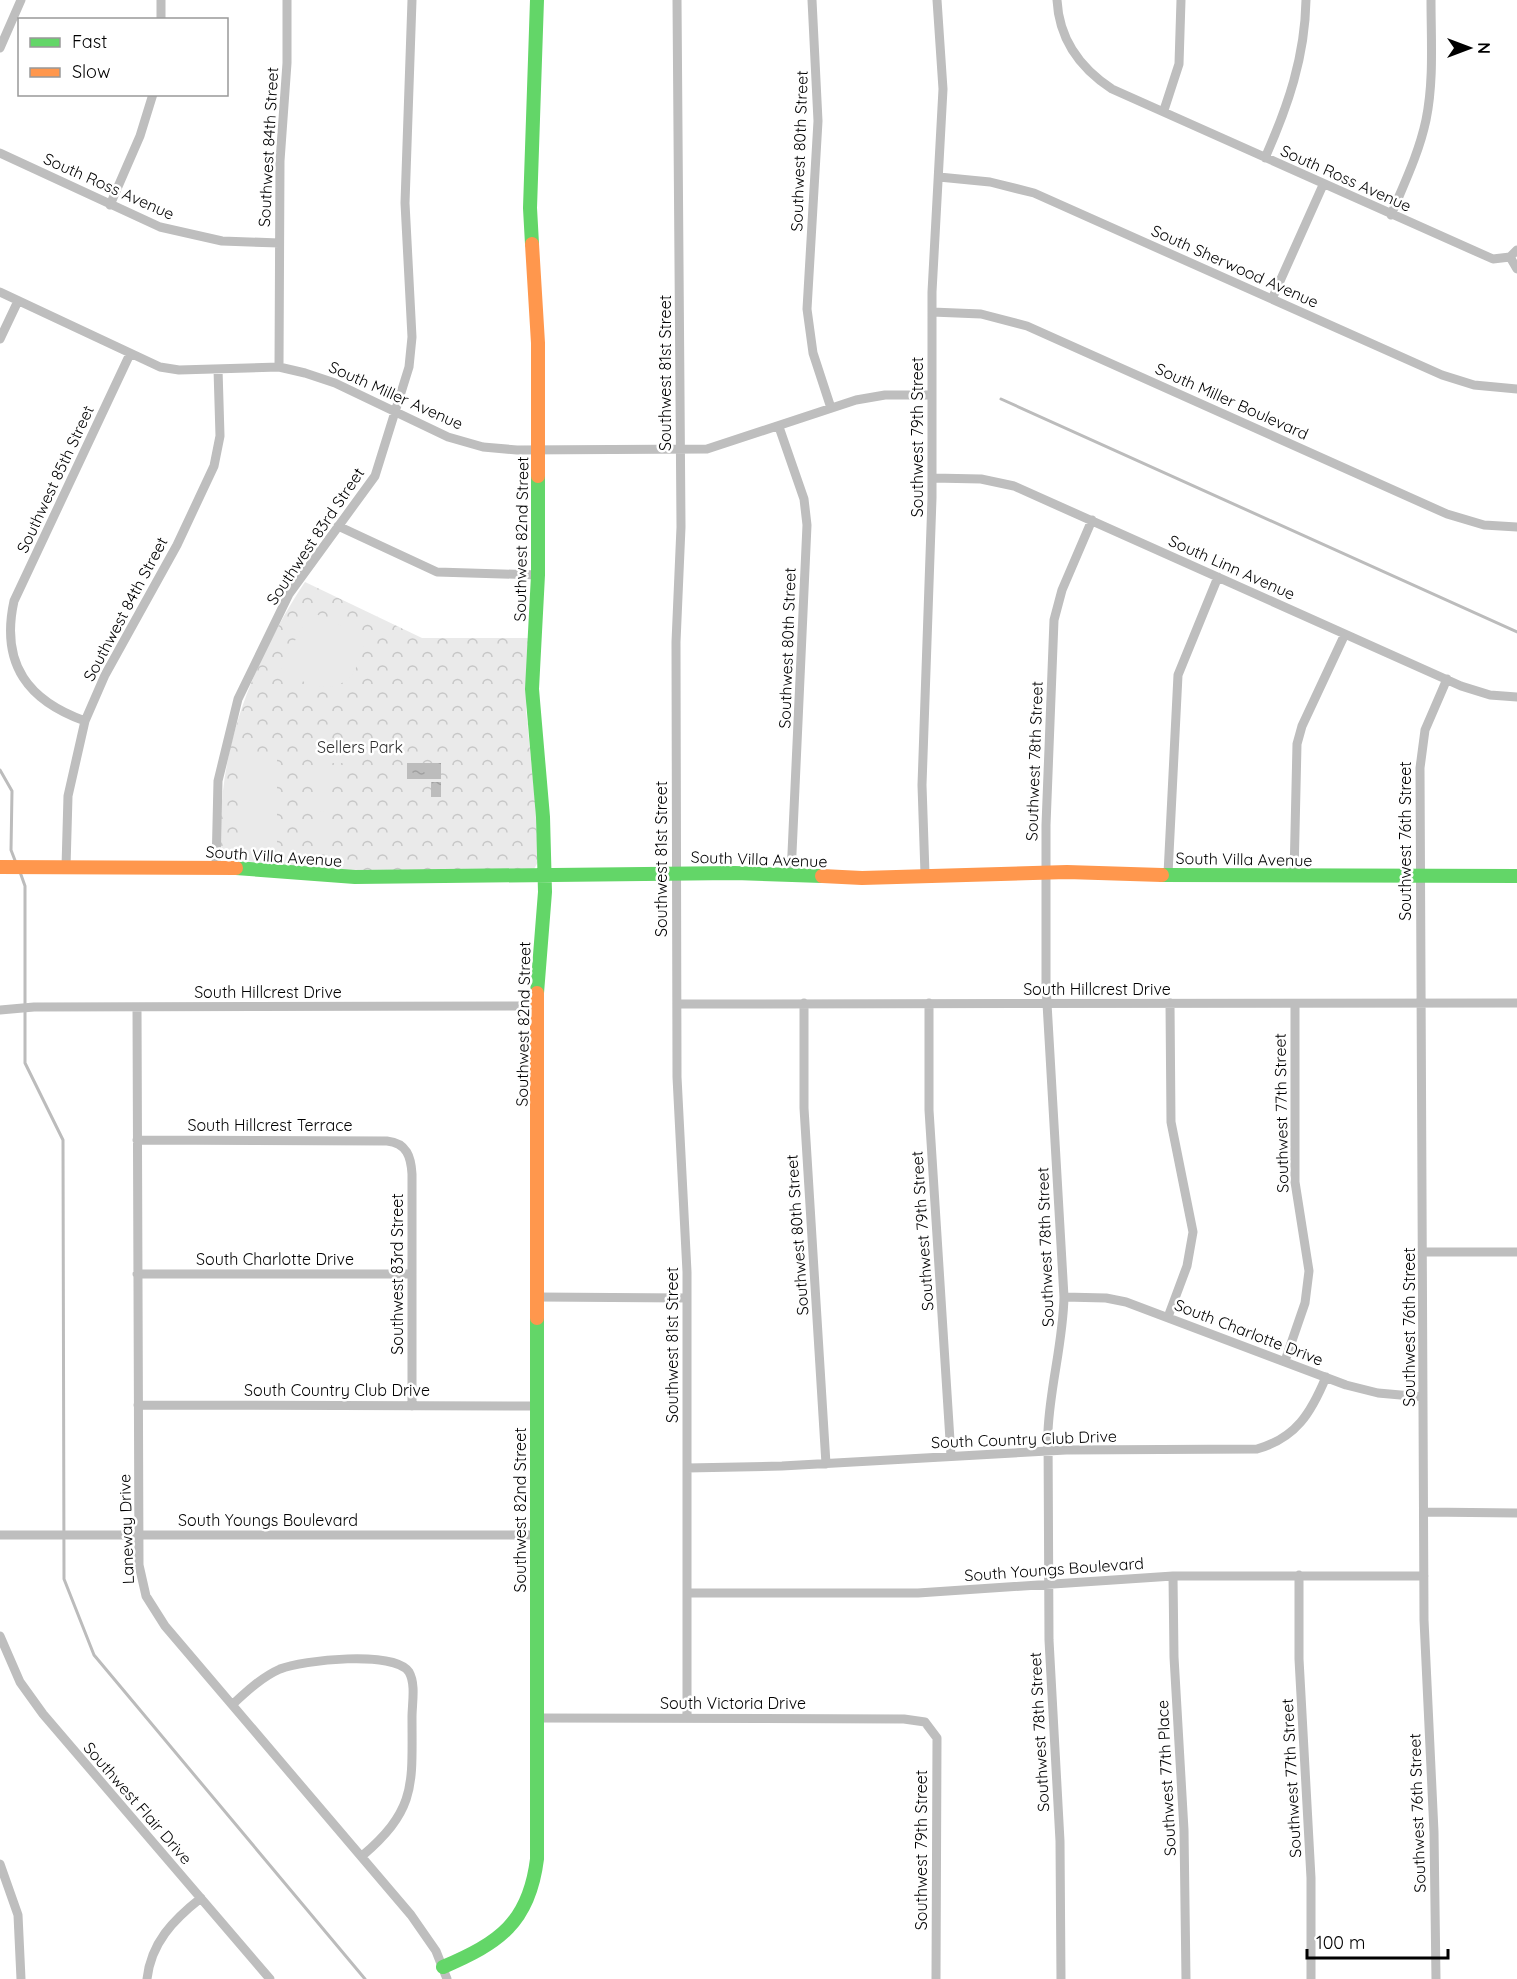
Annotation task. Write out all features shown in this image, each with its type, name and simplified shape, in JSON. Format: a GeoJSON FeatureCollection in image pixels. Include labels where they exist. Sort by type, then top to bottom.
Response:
{"type":"FeatureCollection","features":[{"type":"Feature","properties":{"kind":"street"},"geometry":{"type":"LineString","coordinates":[[0,48],[21,0]]}},
{"type":"Feature","properties":{"kind":"street"},"geometry":{"type":"LineString","coordinates":[[161,0],[161,18]]}},
{"type":"Feature","properties":{"kind":"street","name":"Southwest 84th Street"},"geometry":{"type":"LineString","coordinates":[[279,367],[280,161],[286,82],[287,0]]}},
{"type":"Feature","properties":{"kind":"street","name":"Southwest 83rd Street"},"geometry":{"type":"LineString","coordinates":[[216,867],[218,781],[238,699],[290,594],[375,476],[409,367],[412,343],[405,203],[412,0]]}},
{"type":"Feature","properties":{"kind":"street","name":"Southwest 82nd Street"},"geometry":{"type":"LineString","coordinates":[[445,1973],[499,1940],[521,1915],[531,1894],[536,1874],[537,1006],[545,875],[542,801],[532,698],[538,575],[539,450],[538,343],[530,208],[537,0]]}},
{"type":"Feature","properties":{"kind":"street","name":"Southwest 81st Street"},"geometry":{"type":"LineString","coordinates":[[677,0],[681,550],[676,642],[676,873],[678,1109],[686,1228],[687,1298],[687,1718]]}},
{"type":"Feature","properties":{"kind":"street","name":"Southwest 80th Street"},"geometry":{"type":"LineString","coordinates":[[812,0],[818,122],[807,309],[813,353],[831,408]]}},
{"type":"Feature","properties":{"kind":"street","name":"Southwest 79th Street"},"geometry":{"type":"LineString","coordinates":[[925,874],[922,785],[933,478],[932,312],[943,88],[938,0]]}},
{"type":"Feature","properties":{"kind":"street"},"geometry":{"type":"LineString","coordinates":[[1057,0],[1066,38],[1089,72],[1112,89],[1148,106],[1164,110],[1179,64],[1181,0]]}},
{"type":"Feature","properties":{"kind":"street"},"geometry":{"type":"LineString","coordinates":[[1265,158],[1296,80],[1303,43],[1306,0]]}},
{"type":"Feature","properties":{"kind":"street"},"geometry":{"type":"LineString","coordinates":[[1391,215],[1413,165],[1426,120],[1431,74],[1431,0]]}},
{"type":"Feature","properties":{"kind":"street"},"geometry":{"type":"LineString","coordinates":[[110,206],[140,136],[152,96]]}},
{"type":"Feature","properties":{"kind":"street","name":"South Ross Avenue"},"geometry":{"type":"LineString","coordinates":[[1164,110],[1176,119],[1493,259],[1510,257]]}},
{"type":"Feature","properties":{"kind":"street","name":"South Ross Avenue"},"geometry":{"type":"LineString","coordinates":[[0,153],[148,222],[199,238],[279,243]]}},
{"type":"Feature","properties":{"kind":"street","name":"South Sherwood Avenue"},"geometry":{"type":"LineString","coordinates":[[939,177],[990,182],[1034,194],[1442,375],[1485,387],[1517,389]]}},
{"type":"Feature","properties":{"kind":"street"},"geometry":{"type":"LineString","coordinates":[[1272,299],[1323,185]]}},
{"type":"Feature","properties":{"kind":"street"},"geometry":{"type":"LineString","coordinates":[[1517,250],[1510,257],[1517,269]]}},
{"type":"Feature","properties":{"kind":"street","name":"South Miller Avenue"},"geometry":{"type":"LineString","coordinates":[[0,292],[130,354],[168,369],[279,367],[334,383],[468,444],[495,449],[680,450],[716,448],[831,408],[878,396],[932,395]]}},
{"type":"Feature","properties":{"kind":"street"},"geometry":{"type":"LineString","coordinates":[[0,339],[18,301]]}},
{"type":"Feature","properties":{"kind":"street","name":"South Miller Boulevard"},"geometry":{"type":"LineString","coordinates":[[932,312],[981,314],[1027,326],[1447,514],[1484,525],[1517,527]]}},
{"type":"Feature","properties":{"kind":"street","name":"Southwest 85th Street"},"geometry":{"type":"LineString","coordinates":[[85,721],[48,705],[22,682],[10,657],[7,625],[15,601],[130,354]]}},
{"type":"Feature","properties":{"kind":"street","name":"Southwest 84th Street"},"geometry":{"type":"LineString","coordinates":[[66,867],[68,796],[85,721],[105,675],[166,566],[211,476],[220,436],[218,369]]}},
{"type":"Feature","properties":{"kind":"street","name":"Southwest 80th Street"},"geometry":{"type":"LineString","coordinates":[[779,427],[804,499],[807,525],[791,875]]}},
{"type":"Feature","properties":{"kind":"street","name":"South Linn Avenue"},"geometry":{"type":"LineString","coordinates":[[933,478],[1005,483],[1480,693],[1517,697]]}},
{"type":"Feature","properties":{"kind":"street","name":"Southwest 78th Street"},"geometry":{"type":"LineString","coordinates":[[1061,1979],[1060,1853],[1049,1584],[1049,1451],[1050,1406],[1062,1341],[1064,1298],[1046,1004],[1046,872],[1054,620],[1062,590],[1092,520]]}},
{"type":"Feature","properties":{"kind":"street"},"geometry":{"type":"LineString","coordinates":[[338,526],[437,572],[538,575]]}},
{"type":"Feature","properties":{"kind":"street"},"geometry":{"type":"LineString","coordinates":[[1168,874],[1178,675],[1218,578]]}},
{"type":"Feature","properties":{"kind":"street"},"geometry":{"type":"LineString","coordinates":[[1294,876],[1297,744],[1302,726],[1346,634]]}},
{"type":"Feature","properties":{"kind":"street","name":"Southwest 76th Street"},"geometry":{"type":"LineString","coordinates":[[1436,1979],[1436,1876],[1425,1671],[1424,1252],[1420,1003],[1421,746],[1428,720],[1447,679]]}},
{"type":"Feature","properties":{"kind":"street","name":"South Villa Avenue"},"geometry":{"type":"LineString","coordinates":[[3,867],[216,867],[355,877],[676,873],[862,878],[925,874],[1046,872],[1294,876],[1517,876]]}},
{"type":"Feature","properties":{"kind":"street","name":"Southwest 79th Street"},"geometry":{"type":"LineString","coordinates":[[929,1003],[929,1110],[951,1456]]}},
{"type":"Feature","properties":{"kind":"street","name":"South Hillcrest Drive"},"geometry":{"type":"LineString","coordinates":[[677,1004],[1517,1003]]}},
{"type":"Feature","properties":{"kind":"street","name":"Southwest 80th Street"},"geometry":{"type":"LineString","coordinates":[[804,1004],[804,1108],[826,1464]]}},
{"type":"Feature","properties":{"kind":"street"},"geometry":{"type":"LineString","coordinates":[[1168,1317],[1187,1266],[1193,1232],[1171,1122],[1170,1004]]}},
{"type":"Feature","properties":{"kind":"street","name":"Southwest 77th Street"},"geometry":{"type":"LineString","coordinates":[[1286,1361],[1305,1303],[1309,1271],[1295,1182],[1295,1004]]}},
{"type":"Feature","properties":{"kind":"street","name":"South Hillcrest Drive"},"geometry":{"type":"LineString","coordinates":[[4,1010],[34,1007],[537,1006]]}},
{"type":"Feature","properties":{"kind":"street","name":"Laneway Drive"},"geometry":{"type":"LineString","coordinates":[[137,1007],[140,1574],[151,1606],[411,1915],[445,1973]]}},
{"type":"Feature","properties":{"kind":"street","name":"South Hillcrest Terrace"},"geometry":{"type":"LineString","coordinates":[[137,1140],[387,1141],[401,1145]]}},
{"type":"Feature","properties":{"kind":"street","name":"Southwest 83rd Street"},"geometry":{"type":"LineString","coordinates":[[401,1145],[408,1152],[412,1166],[412,1406]]}},
{"type":"Feature","properties":{"kind":"street"},"geometry":{"type":"LineString","coordinates":[[1424,1252],[1517,1252]]}},
{"type":"Feature","properties":{"kind":"street","name":"South Charlotte Drive"},"geometry":{"type":"LineString","coordinates":[[137,1274],[412,1274]]}},
{"type":"Feature","properties":{"kind":"street"},"geometry":{"type":"LineString","coordinates":[[537,1298],[687,1298]]}},
{"type":"Feature","properties":{"kind":"street","name":"South Charlotte Drive"},"geometry":{"type":"LineString","coordinates":[[1064,1298],[1115,1299],[1366,1391],[1424,1397]]}},
{"type":"Feature","properties":{"kind":"street","name":"South Country Club Drive"},"geometry":{"type":"LineString","coordinates":[[687,1468],[826,1464],[1049,1451],[1257,1449],[1285,1437],[1300,1425],[1315,1404],[1326,1377]]}},
{"type":"Feature","properties":{"kind":"street","name":"South Country Club Drive"},"geometry":{"type":"LineString","coordinates":[[138,1405],[537,1406]]}},
{"type":"Feature","properties":{"kind":"street"},"geometry":{"type":"LineString","coordinates":[[1424,1512],[1517,1513]]}},
{"type":"Feature","properties":{"kind":"street","name":"South Youngs Boulevard"},"geometry":{"type":"LineString","coordinates":[[0,1535],[537,1535]]}},
{"type":"Feature","properties":{"kind":"street","name":"Southwest 77th Street"},"geometry":{"type":"LineString","coordinates":[[1299,1575],[1300,1667],[1311,1878],[1311,1979]]}},
{"type":"Feature","properties":{"kind":"street","name":"South Youngs Boulevard"},"geometry":{"type":"LineString","coordinates":[[687,1593],[918,1593],[1173,1576],[1424,1576]]}},
{"type":"Feature","properties":{"kind":"street","name":"Southwest 77th Place"},"geometry":{"type":"LineString","coordinates":[[1173,1576],[1174,1657],[1184,1830],[1186,1979]]}},
{"type":"Feature","properties":{"kind":"street","name":"Southwest Flair Drive"},"geometry":{"type":"LineString","coordinates":[[1,1641],[20,1682],[43,1714],[270,1979]]}},
{"type":"Feature","properties":{"kind":"street"},"geometry":{"type":"LineString","coordinates":[[233,1704],[268,1676],[296,1664],[318,1661],[383,1660],[400,1664],[408,1671],[412,1692],[410,1790],[395,1824],[362,1856]]}},
{"type":"Feature","properties":{"kind":"street","name":"South Victoria Drive"},"geometry":{"type":"LineString","coordinates":[[537,1718],[904,1719],[928,1725]]}},
{"type":"Feature","properties":{"kind":"street","name":"Southwest 79th Street"},"geometry":{"type":"LineString","coordinates":[[928,1725],[937,1738],[936,1979]]}},
{"type":"Feature","properties":{"kind":"street"},"geometry":{"type":"LineString","coordinates":[[0,1864],[18,1915],[21,1979]]}},
{"type":"Feature","properties":{"kind":"street"},"geometry":{"type":"LineString","coordinates":[[147,1979],[152,1954],[162,1936],[175,1920],[201,1898]]}},
{"type":"Feature","properties":{"kind":"green space","name":"Sellers Park"},"geometry":{"type":"Polygon","coordinates":[[[305,582],[422,638],[530,638],[526,710],[535,799],[538,862],[534,869],[349,872],[225,859],[220,842],[223,791],[236,728],[258,667],[288,609],[305,582]]]}},
{"type":"Feature","properties":{"kind":"green space"},"geometry":{"type":"Polygon","coordinates":[[[314,613],[366,637],[353,673],[342,683],[333,686],[324,687],[305,682],[280,668],[308,617],[314,613]]]}},
{"type":"Feature","properties":{"kind":"green space"},"geometry":{"type":"Polygon","coordinates":[[[315,740],[347,740],[347,763],[315,763],[315,740]]]}},
{"type":"Feature","properties":{"kind":"green space"},"geometry":{"type":"Polygon","coordinates":[[[239,755],[277,755],[277,853],[239,853],[239,755]]]}},
{"type":"Feature","properties":{"kind":"green space"},"geometry":{"type":"Polygon","coordinates":[[[305,770],[339,770],[339,786],[305,786],[305,770]]]}},
{"type":"Feature","properties":{"kind":"green space"},"geometry":{"type":"Polygon","coordinates":[[[305,796],[339,796],[339,811],[305,812],[305,796]]]}},
{"type":"Feature","properties":{"kind":"green space"},"geometry":{"type":"Polygon","coordinates":[[[305,822],[339,822],[339,837],[305,837],[305,822]]]}},
{"type":"Feature","properties":{"kind":"water"},"geometry":{"type":"Polygon","coordinates":[[[407,763],[441,763],[441,779],[407,779],[407,763]]]}},
{"type":"Feature","properties":{"kind":"water"},"geometry":{"type":"Polygon","coordinates":[[[431,782],[441,782],[441,797],[431,797],[431,782]]]}},
{"type":"Feature","properties":{"kind":"waterway"},"geometry":{"type":"LineString","coordinates":[[1001,399],[1517,632]]}},
{"type":"Feature","properties":{"kind":"waterway"},"geometry":{"type":"LineString","coordinates":[[0,770],[12,791],[11,850],[16,863]]}},
{"type":"Feature","properties":{"kind":"waterway"},"geometry":{"type":"LineString","coordinates":[[20,872],[25,886],[25,1063],[63,1140],[64,1579],[94,1655],[365,1979]]}},
{"type":"Feature","properties":{"kind":"traffic: fast"},"geometry":{"type":"LineString","coordinates":[[532,244],[530,208],[537,0]]}},
{"type":"Feature","properties":{"kind":"traffic: fast"},"geometry":{"type":"LineString","coordinates":[[537,993],[545,892],[543,817],[532,689],[538,575],[538,476]]}},
{"type":"Feature","properties":{"kind":"traffic: fast"},"geometry":{"type":"LineString","coordinates":[[236,868],[355,877],[735,873],[822,876]]}},
{"type":"Feature","properties":{"kind":"traffic: fast"},"geometry":{"type":"LineString","coordinates":[[1162,875],[1517,876]]}},
{"type":"Feature","properties":{"kind":"traffic: fast"},"geometry":{"type":"LineString","coordinates":[[443,1967],[480,1949],[508,1928],[519,1915],[527,1900],[537,1859],[537,1318]]}},
{"type":"Feature","properties":{"kind":"traffic: slow"},"geometry":{"type":"LineString","coordinates":[[532,244],[538,343],[538,476]]}},
{"type":"Feature","properties":{"kind":"traffic: slow"},"geometry":{"type":"LineString","coordinates":[[0,867],[236,868]]}},
{"type":"Feature","properties":{"kind":"traffic: slow"},"geometry":{"type":"LineString","coordinates":[[822,876],[862,878],[1067,872],[1162,875]]}},
{"type":"Feature","properties":{"kind":"traffic: slow"},"geometry":{"type":"LineString","coordinates":[[537,993],[537,1318]]}}]}
